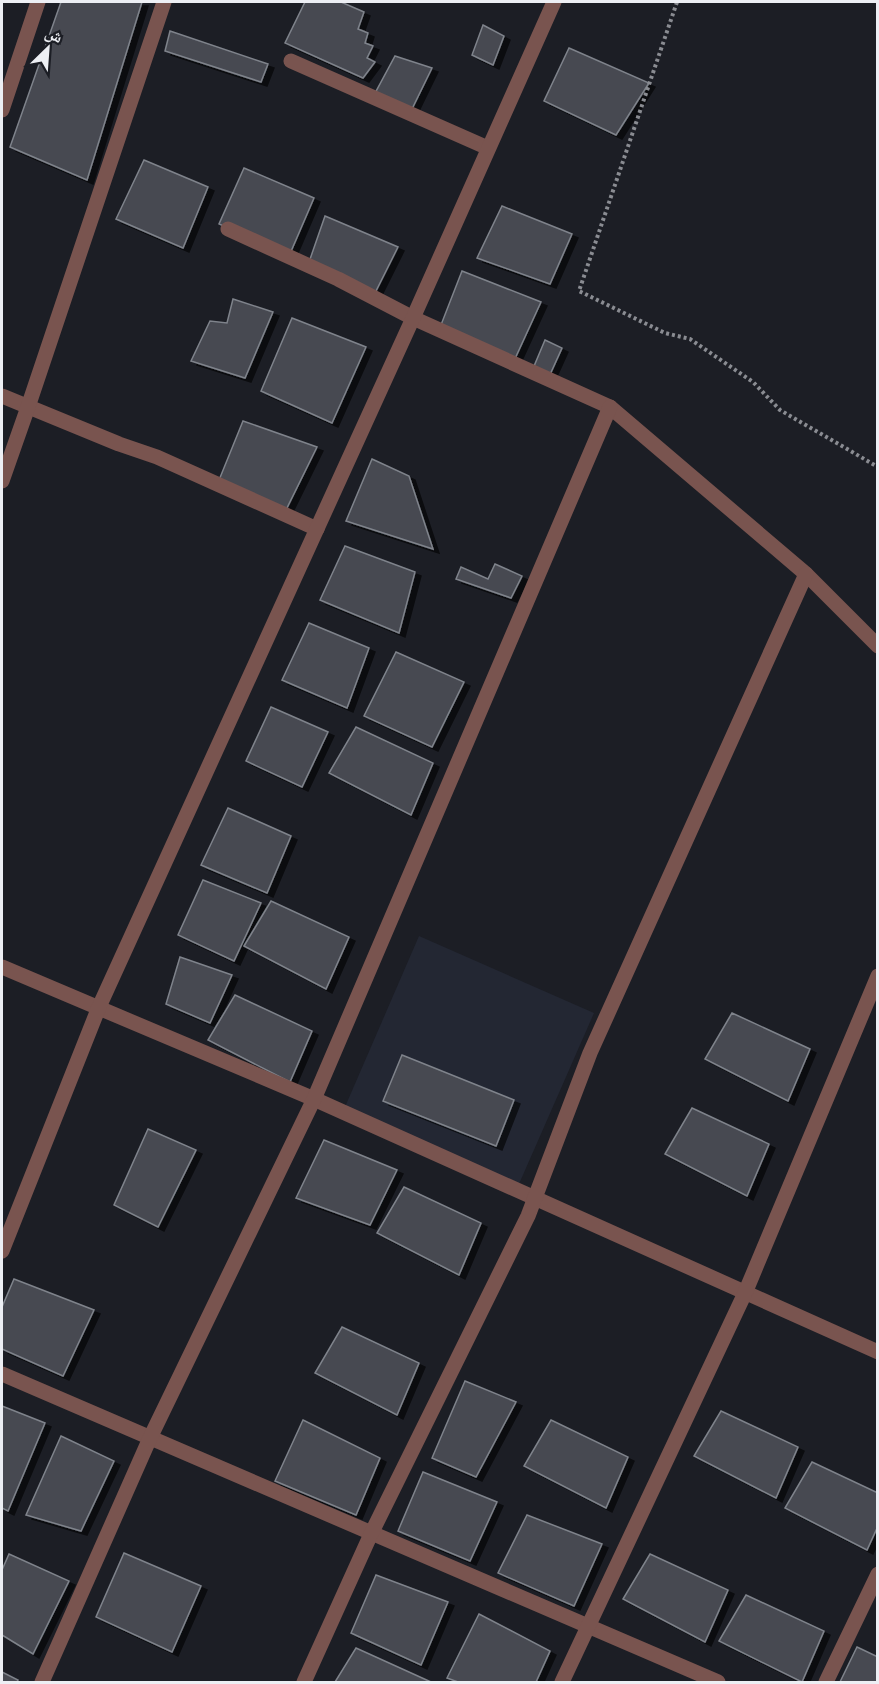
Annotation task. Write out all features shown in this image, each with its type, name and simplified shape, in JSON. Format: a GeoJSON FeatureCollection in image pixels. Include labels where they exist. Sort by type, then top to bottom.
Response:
{"type":"FeatureCollection","features":[{"type":"Feature","properties":{"kind":"street"},"geometry":{"type":"LineString","coordinates":[[2,110],[38,2]]}},
{"type":"Feature","properties":{"kind":"street"},"geometry":{"type":"LineString","coordinates":[[2,481],[164,2]]}},
{"type":"Feature","properties":{"kind":"street"},"geometry":{"type":"LineString","coordinates":[[2,1251],[99,1007],[413,318],[554,2]]}},
{"type":"Feature","properties":{"kind":"street"},"geometry":{"type":"LineString","coordinates":[[291,61],[488,148]]}},
{"type":"Feature","properties":{"kind":"street"},"geometry":{"type":"LineString","coordinates":[[228,229],[338,279],[413,318],[610,407],[806,574],[878,646]]}},
{"type":"Feature","properties":{"kind":"street"},"geometry":{"type":"LineString","coordinates":[[2,396],[119,444],[157,457],[317,529]]}},
{"type":"Feature","properties":{"kind":"street"},"geometry":{"type":"LineString","coordinates":[[42,1683],[150,1438],[314,1099],[610,407]]}},
{"type":"Feature","properties":{"kind":"street"},"geometry":{"type":"LineString","coordinates":[[304,1683],[371,1534],[528,1216],[590,1053],[806,574]]}},
{"type":"Feature","properties":{"kind":"street"},"geometry":{"type":"LineString","coordinates":[[2,968],[314,1099],[878,1352]]}},
{"type":"Feature","properties":{"kind":"street"},"geometry":{"type":"LineString","coordinates":[[562,1683],[745,1293],[878,976]]}},
{"type":"Feature","properties":{"kind":"street"},"geometry":{"type":"LineString","coordinates":[[2,1374],[718,1683]]}},
{"type":"Feature","properties":{"kind":"street"},"geometry":{"type":"LineString","coordinates":[[826,1683],[878,1574]]}},
{"type":"Feature","properties":{"kind":"path"},"geometry":{"type":"LineString","coordinates":[[677,2],[579,291],[664,333],[690,339],[753,382],[780,411],[877,465]]}},
{"type":"Feature","properties":{"kind":"shaded area"},"geometry":{"type":"Polygon","coordinates":[[[419,936],[594,1013],[519,1184],[345,1107],[419,936]]]}},
{"type":"Feature","properties":{"kind":"building"},"geometry":{"type":"Polygon","coordinates":[[[61,2],[142,2],[87,180],[10,147],[61,2]]]}},
{"type":"Feature","properties":{"kind":"building"},"geometry":{"type":"Polygon","coordinates":[[[305,2],[341,2],[364,12],[358,29],[368,33],[365,43],[373,46],[367,58],[375,62],[363,78],[285,43],[305,2]]]}},
{"type":"Feature","properties":{"kind":"building"},"geometry":{"type":"Polygon","coordinates":[[[483,25],[504,36],[493,65],[472,55],[483,25]]]}},
{"type":"Feature","properties":{"kind":"building"},"geometry":{"type":"Polygon","coordinates":[[[170,31],[268,64],[261,82],[165,51],[170,31]]]}},
{"type":"Feature","properties":{"kind":"building"},"geometry":{"type":"Polygon","coordinates":[[[569,48],[649,83],[616,135],[544,101],[569,48]]]}},
{"type":"Feature","properties":{"kind":"building"},"geometry":{"type":"Polygon","coordinates":[[[395,56],[432,68],[410,113],[373,97],[395,56]]]}},
{"type":"Feature","properties":{"kind":"building"},"geometry":{"type":"Polygon","coordinates":[[[144,160],[208,187],[183,248],[116,219],[144,160]]]}},
{"type":"Feature","properties":{"kind":"building"},"geometry":{"type":"Polygon","coordinates":[[[244,168],[314,198],[289,256],[219,224],[244,168]]]}},
{"type":"Feature","properties":{"kind":"building"},"geometry":{"type":"Polygon","coordinates":[[[502,206],[572,234],[550,284],[477,258],[502,206]]]}},
{"type":"Feature","properties":{"kind":"building"},"geometry":{"type":"Polygon","coordinates":[[[325,216],[398,247],[373,297],[308,265],[325,216]]]}},
{"type":"Feature","properties":{"kind":"building"},"geometry":{"type":"Polygon","coordinates":[[[462,271],[541,302],[513,363],[439,330],[462,271]]]}},
{"type":"Feature","properties":{"kind":"building"},"geometry":{"type":"Polygon","coordinates":[[[233,299],[273,312],[245,378],[191,361],[210,321],[227,323],[233,299]]]}},
{"type":"Feature","properties":{"kind":"building"},"geometry":{"type":"Polygon","coordinates":[[[292,318],[366,347],[332,423],[261,391],[292,318]]]}},
{"type":"Feature","properties":{"kind":"building"},"geometry":{"type":"Polygon","coordinates":[[[545,340],[562,348],[548,379],[532,371],[545,340]]]}},
{"type":"Feature","properties":{"kind":"building"},"geometry":{"type":"Polygon","coordinates":[[[243,421],[317,447],[284,514],[217,485],[243,421]]]}},
{"type":"Feature","properties":{"kind":"building"},"geometry":{"type":"Polygon","coordinates":[[[372,459],[409,476],[433,549],[346,521],[372,459]]]}},
{"type":"Feature","properties":{"kind":"building"},"geometry":{"type":"Polygon","coordinates":[[[345,546],[415,572],[399,633],[320,600],[345,546]]]}},
{"type":"Feature","properties":{"kind":"building"},"geometry":{"type":"Polygon","coordinates":[[[495,564],[522,576],[511,598],[456,579],[461,567],[488,579],[495,564]]]}},
{"type":"Feature","properties":{"kind":"building"},"geometry":{"type":"Polygon","coordinates":[[[309,623],[369,648],[347,708],[282,680],[309,623]]]}},
{"type":"Feature","properties":{"kind":"building"},"geometry":{"type":"Polygon","coordinates":[[[396,652],[464,682],[432,747],[364,716],[396,652]]]}},
{"type":"Feature","properties":{"kind":"building"},"geometry":{"type":"Polygon","coordinates":[[[271,707],[328,732],[302,787],[246,761],[271,707]]]}},
{"type":"Feature","properties":{"kind":"building"},"geometry":{"type":"Polygon","coordinates":[[[356,727],[433,763],[411,815],[329,773],[356,727]]]}},
{"type":"Feature","properties":{"kind":"building"},"geometry":{"type":"Polygon","coordinates":[[[228,808],[291,836],[267,893],[201,865],[228,808]]]}},
{"type":"Feature","properties":{"kind":"building"},"geometry":{"type":"Polygon","coordinates":[[[203,880],[261,903],[234,961],[178,935],[203,880]]]}},
{"type":"Feature","properties":{"kind":"building"},"geometry":{"type":"Polygon","coordinates":[[[271,901],[349,937],[326,989],[244,946],[271,901]]]}},
{"type":"Feature","properties":{"kind":"building"},"geometry":{"type":"Polygon","coordinates":[[[180,957],[232,975],[210,1023],[166,1004],[180,957]]]}},
{"type":"Feature","properties":{"kind":"building"},"geometry":{"type":"Polygon","coordinates":[[[235,995],[312,1031],[290,1082],[208,1040],[235,995]]]}},
{"type":"Feature","properties":{"kind":"building"},"geometry":{"type":"Polygon","coordinates":[[[732,1013],[810,1049],[788,1101],[705,1059],[732,1013]]]}},
{"type":"Feature","properties":{"kind":"building"},"geometry":{"type":"Polygon","coordinates":[[[402,1055],[514,1100],[496,1146],[383,1101],[402,1055]]]}},
{"type":"Feature","properties":{"kind":"building"},"geometry":{"type":"Polygon","coordinates":[[[692,1108],[769,1144],[747,1196],[665,1154],[692,1108]]]}},
{"type":"Feature","properties":{"kind":"building"},"geometry":{"type":"Polygon","coordinates":[[[148,1129],[196,1150],[158,1227],[114,1205],[148,1129]]]}},
{"type":"Feature","properties":{"kind":"building"},"geometry":{"type":"Polygon","coordinates":[[[324,1140],[397,1170],[370,1225],[296,1198],[324,1140]]]}},
{"type":"Feature","properties":{"kind":"building"},"geometry":{"type":"Polygon","coordinates":[[[404,1187],[481,1223],[459,1275],[377,1233],[404,1187]]]}},
{"type":"Feature","properties":{"kind":"building"},"geometry":{"type":"Polygon","coordinates":[[[14,1279],[94,1310],[63,1376],[2,1349],[2,1307],[14,1279]]]}},
{"type":"Feature","properties":{"kind":"building"},"geometry":{"type":"Polygon","coordinates":[[[342,1327],[419,1363],[397,1415],[315,1373],[342,1327]]]}},
{"type":"Feature","properties":{"kind":"building"},"geometry":{"type":"Polygon","coordinates":[[[465,1381],[516,1402],[476,1477],[432,1458],[465,1381]]]}},
{"type":"Feature","properties":{"kind":"building"},"geometry":{"type":"Polygon","coordinates":[[[2,1406],[45,1423],[8,1511],[2,1508],[2,1406]]]}},
{"type":"Feature","properties":{"kind":"building"},"geometry":{"type":"Polygon","coordinates":[[[721,1411],[798,1447],[776,1498],[694,1456],[721,1411]]]}},
{"type":"Feature","properties":{"kind":"building"},"geometry":{"type":"Polygon","coordinates":[[[303,1420],[380,1458],[356,1515],[275,1481],[303,1420]]]}},
{"type":"Feature","properties":{"kind":"building"},"geometry":{"type":"Polygon","coordinates":[[[551,1420],[628,1457],[606,1508],[524,1466],[551,1420]]]}},
{"type":"Feature","properties":{"kind":"building"},"geometry":{"type":"Polygon","coordinates":[[[61,1436],[114,1461],[81,1531],[26,1515],[61,1436]]]}},
{"type":"Feature","properties":{"kind":"building"},"geometry":{"type":"Polygon","coordinates":[[[812,1462],[878,1493],[878,1526],[867,1550],[785,1508],[812,1462]]]}},
{"type":"Feature","properties":{"kind":"building"},"geometry":{"type":"Polygon","coordinates":[[[423,1472],[497,1502],[470,1561],[398,1531],[423,1472]]]}},
{"type":"Feature","properties":{"kind":"building"},"geometry":{"type":"Polygon","coordinates":[[[527,1515],[602,1544],[574,1606],[498,1573],[527,1515]]]}},
{"type":"Feature","properties":{"kind":"building"},"geometry":{"type":"Polygon","coordinates":[[[124,1553],[201,1586],[172,1652],[96,1617],[124,1553]]]}},
{"type":"Feature","properties":{"kind":"building"},"geometry":{"type":"Polygon","coordinates":[[[9,1554],[69,1581],[33,1654],[2,1635],[2,1570],[9,1554]]]}},
{"type":"Feature","properties":{"kind":"building"},"geometry":{"type":"Polygon","coordinates":[[[650,1554],[728,1590],[705,1642],[623,1599],[650,1554]]]}},
{"type":"Feature","properties":{"kind":"building"},"geometry":{"type":"Polygon","coordinates":[[[376,1575],[448,1602],[421,1665],[351,1633],[376,1575]]]}},
{"type":"Feature","properties":{"kind":"building"},"geometry":{"type":"Polygon","coordinates":[[[746,1595],[824,1631],[802,1682],[719,1641],[746,1595]]]}},
{"type":"Feature","properties":{"kind":"building"},"geometry":{"type":"Polygon","coordinates":[[[479,1614],[550,1651],[536,1682],[458,1682],[447,1678],[479,1614]]]}},
{"type":"Feature","properties":{"kind":"building"},"geometry":{"type":"Polygon","coordinates":[[[857,1647],[878,1657],[878,1682],[840,1682],[857,1647]]]}},
{"type":"Feature","properties":{"kind":"building"},"geometry":{"type":"Polygon","coordinates":[[[356,1648],[431,1682],[335,1682],[356,1648]]]}},
{"type":"Feature","properties":{"kind":"building"},"geometry":{"type":"Polygon","coordinates":[[[2,1672],[18,1680],[17,1682],[2,1682],[2,1672]]]}}]}
